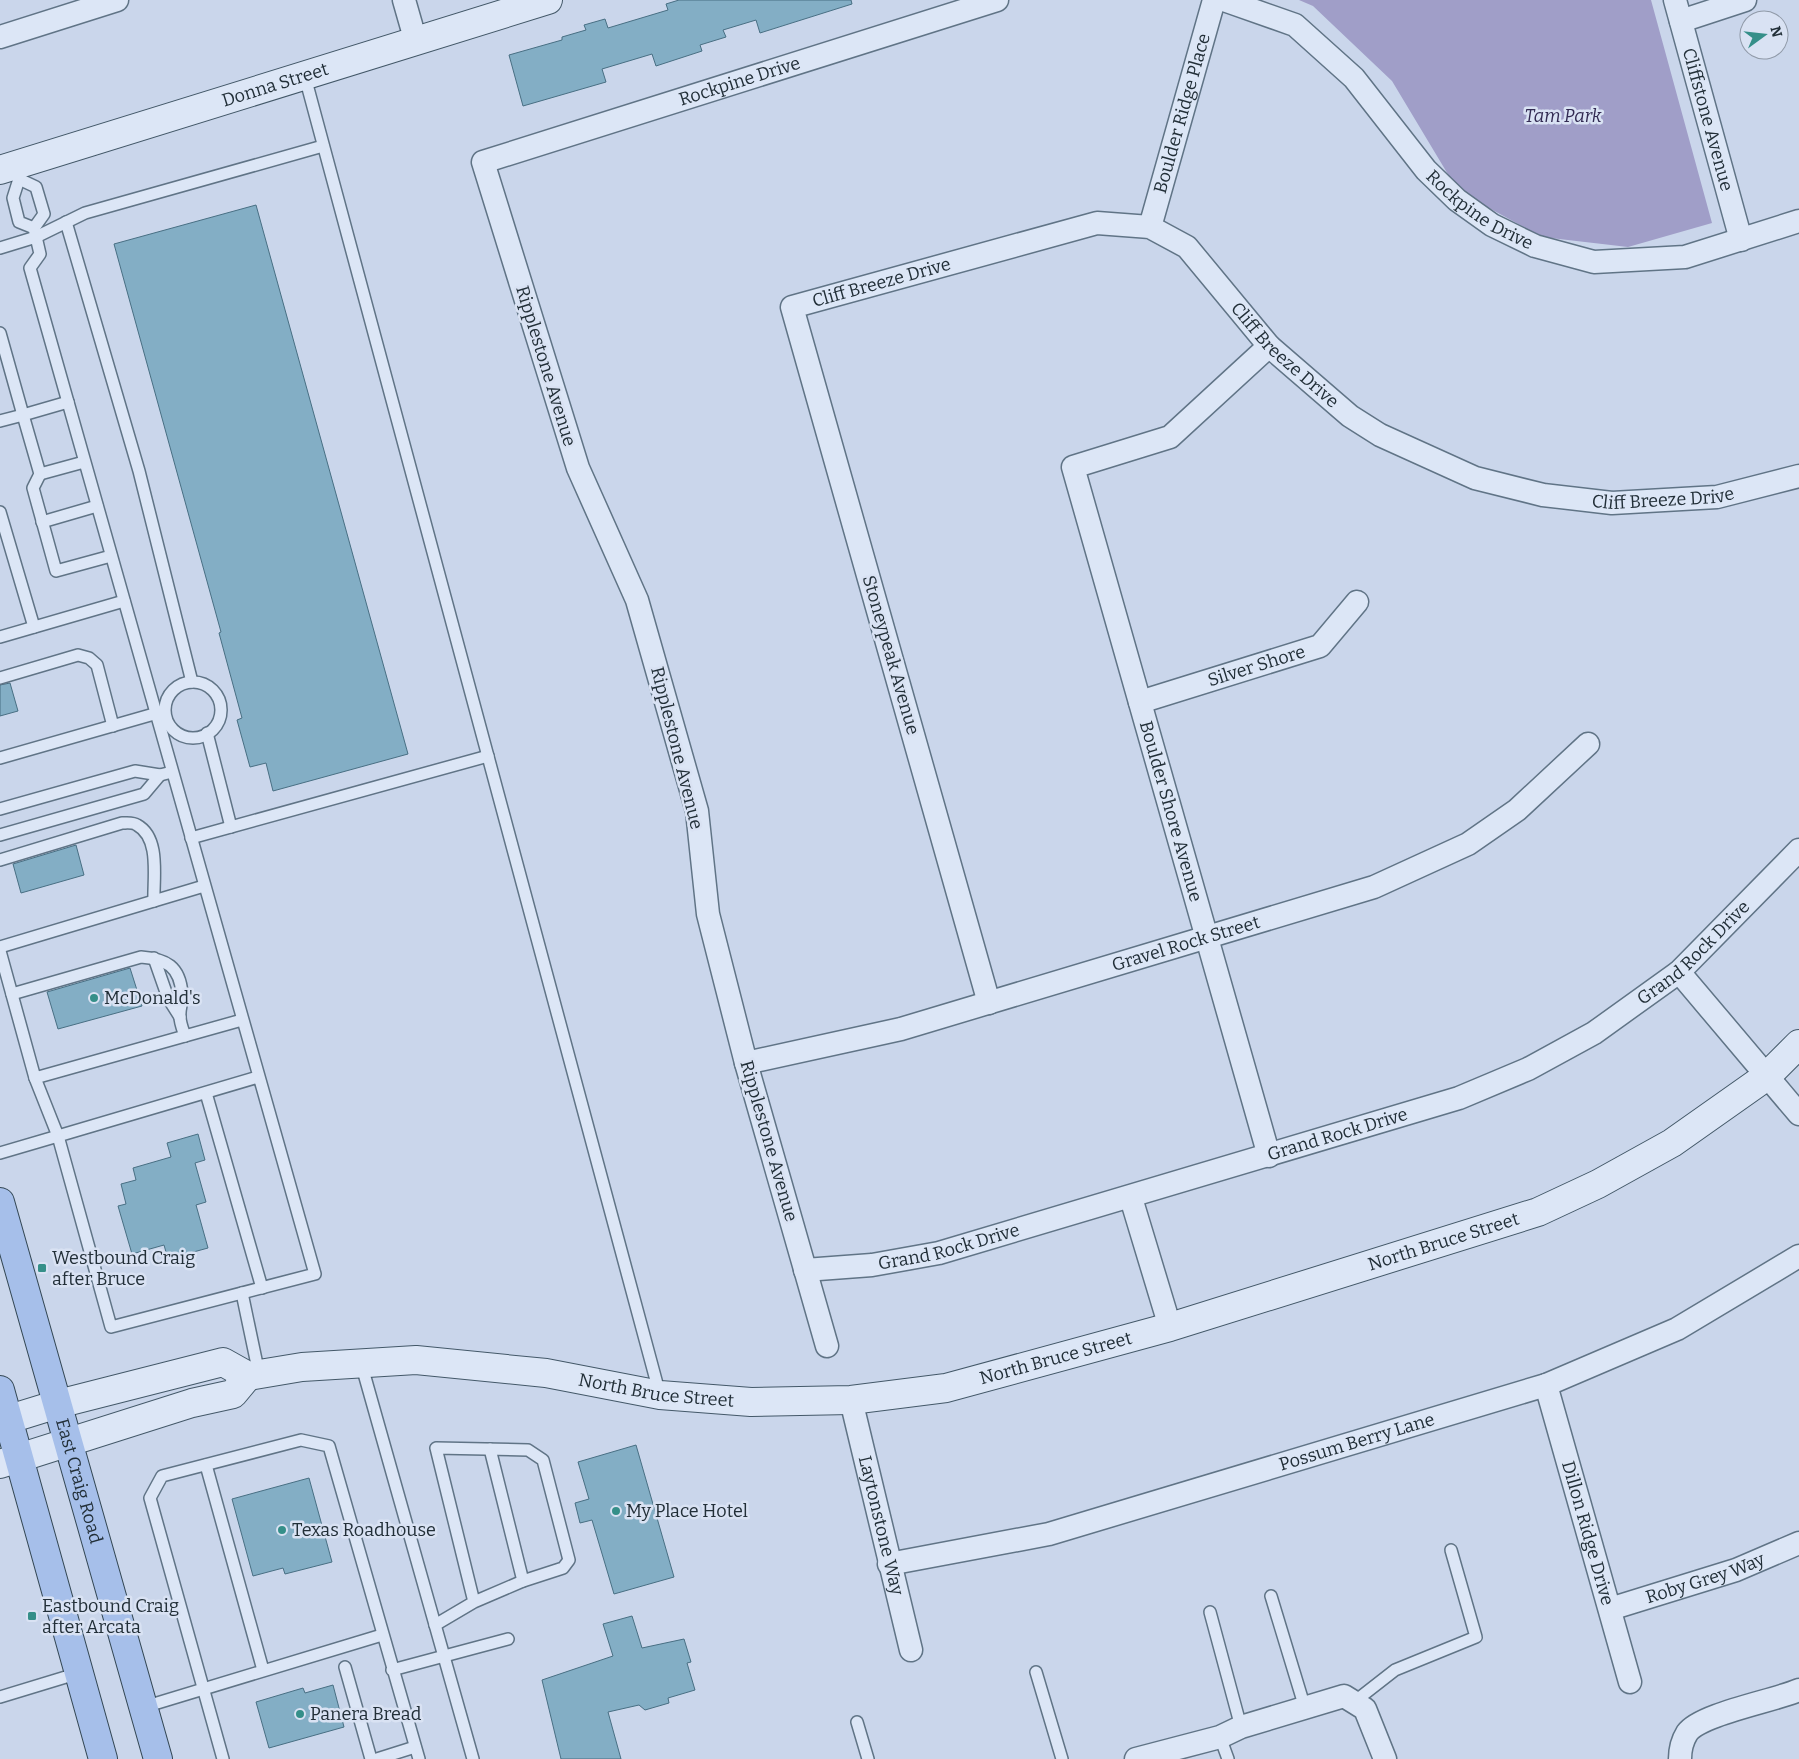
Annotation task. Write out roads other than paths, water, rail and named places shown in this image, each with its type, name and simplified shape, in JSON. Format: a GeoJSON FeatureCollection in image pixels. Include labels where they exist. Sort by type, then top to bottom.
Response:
{"type":"FeatureCollection","features":[{"type":"Feature","properties":{"kind":"main road","name":"East Craig Road"},"geometry":{"type":"LineString","coordinates":[[0,1202],[158,1759]]}},
{"type":"Feature","properties":{"kind":"main road"},"geometry":{"type":"LineString","coordinates":[[0,1390],[10,1461],[79,1673],[103,1759]]}},
{"type":"Feature","properties":{"kind":"street"},"geometry":{"type":"LineString","coordinates":[[0,37],[118,0]]}},
{"type":"Feature","properties":{"kind":"street"},"geometry":{"type":"LineString","coordinates":[[404,0],[416,42]]}},
{"type":"Feature","properties":{"kind":"street","name":"Donna Street"},"geometry":{"type":"LineString","coordinates":[[12,171],[548,0]]}},
{"type":"Feature","properties":{"kind":"street","name":"Rockpine Drive"},"geometry":{"type":"LineString","coordinates":[[483,162],[997,0]]}},
{"type":"Feature","properties":{"kind":"street","name":"Boulder Ridge Place"},"geometry":{"type":"LineString","coordinates":[[1150,227],[1214,0]]}},
{"type":"Feature","properties":{"kind":"street","name":"Rockpine Drive"},"geometry":{"type":"LineString","coordinates":[[1224,0],[1295,25],[1354,78],[1426,170],[1457,200],[1492,225],[1535,246],[1594,262],[1685,256],[1799,221]]}},
{"type":"Feature","properties":{"kind":"street"},"geometry":{"type":"LineString","coordinates":[[1678,10],[1745,0]]}},
{"type":"Feature","properties":{"kind":"street","name":"Cliffstone Avenue"},"geometry":{"type":"LineString","coordinates":[[1678,10],[1740,240]]}},
{"type":"Feature","properties":{"kind":"street","name":"Ripplestone Avenue"},"geometry":{"type":"LineString","coordinates":[[483,162],[578,468],[637,600],[697,811],[708,914],[746,1063],[827,1346]]}},
{"type":"Feature","properties":{"kind":"street","name":"Cliff Breeze Drive"},"geometry":{"type":"LineString","coordinates":[[792,307],[1097,223],[1150,227],[1187,247],[1268,346],[1350,416],[1380,435],[1475,478],[1543,496],[1612,503],[1717,497],[1799,476]]}},
{"type":"Feature","properties":{"kind":"street","name":"Stoneypeak Avenue"},"geometry":{"type":"LineString","coordinates":[[792,307],[989,1003]]}},
{"type":"Feature","properties":{"kind":"street","name":"Boulder Shore Avenue"},"geometry":{"type":"LineString","coordinates":[[1268,346],[1170,437],[1073,467],[1269,1156]]}},
{"type":"Feature","properties":{"kind":"street","name":"Silver Shore"},"geometry":{"type":"LineString","coordinates":[[1140,702],[1320,646],[1357,602]]}},
{"type":"Feature","properties":{"kind":"street","name":"Gravel Rock Street"},"geometry":{"type":"LineString","coordinates":[[746,1063],[901,1029],[1374,887],[1468,844],[1518,810],[1588,744]]}},
{"type":"Feature","properties":{"kind":"street","name":"Grand Rock Drive"},"geometry":{"type":"LineString","coordinates":[[805,1270],[872,1265],[939,1253],[1131,1198],[1459,1098],[1528,1069],[1594,1033],[1679,972],[1799,850]]}},
{"type":"Feature","properties":{"kind":"street"},"geometry":{"type":"LineString","coordinates":[[1679,972],[1799,1114]]}},
{"type":"Feature","properties":{"kind":"street","name":"North Bruce Street"},"geometry":{"type":"LineString","coordinates":[[253,1375],[302,1367],[416,1360],[546,1373],[660,1395],[750,1402],[851,1400],[946,1388],[1170,1328],[1538,1212],[1598,1184],[1672,1143],[1767,1076],[1799,1044]]}},
{"type":"Feature","properties":{"kind":"street"},"geometry":{"type":"LineString","coordinates":[[1131,1198],[1170,1328]]}},
{"type":"Feature","properties":{"kind":"street","name":"Possum Berry Lane"},"geometry":{"type":"LineString","coordinates":[[889,1564],[1049,1534],[1546,1384],[1677,1329],[1799,1256]]}},
{"type":"Feature","properties":{"kind":"street"},"geometry":{"type":"LineString","coordinates":[[4,1421],[58,1404],[223,1362],[253,1375],[232,1394],[192,1403],[10,1461]]}},
{"type":"Feature","properties":{"kind":"street","name":"Dillon Ridge Drive"},"geometry":{"type":"LineString","coordinates":[[1546,1384],[1630,1682]]}},
{"type":"Feature","properties":{"kind":"street","name":"Laytonstone Way"},"geometry":{"type":"LineString","coordinates":[[851,1400],[911,1650]]}},
{"type":"Feature","properties":{"kind":"street","name":"Roby Grey Way"},"geometry":{"type":"LineString","coordinates":[[1610,1609],[1736,1570],[1799,1543]]}},
{"type":"Feature","properties":{"kind":"street"},"geometry":{"type":"LineString","coordinates":[[1680,1759],[1680,1749],[1688,1732],[1706,1719],[1781,1698],[1799,1690]]}},
{"type":"Feature","properties":{"kind":"street"},"geometry":{"type":"LineString","coordinates":[[1148,1757],[1344,1696],[1365,1709],[1385,1759]]}},
{"type":"Feature","properties":{"kind":"lane"},"geometry":{"type":"LineString","coordinates":[[305,77],[660,1395]]}},
{"type":"Feature","properties":{"kind":"lane"},"geometry":{"type":"LineString","coordinates":[[0,248],[85,213],[323,146]]}},
{"type":"Feature","properties":{"kind":"lane"},"geometry":{"type":"LineString","coordinates":[[12,171],[13,198],[19,222],[35,232]]}},
{"type":"Feature","properties":{"kind":"lane"},"geometry":{"type":"LineString","coordinates":[[0,951],[35,1078],[58,1136],[111,1327],[314,1274],[172,772],[160,712],[124,601],[30,268],[40,254],[35,232],[44,214],[36,186],[12,171]]}},
{"type":"Feature","properties":{"kind":"lane"},"geometry":{"type":"LineString","coordinates":[[66,222],[139,471],[192,682]]}},
{"type":"Feature","properties":{"kind":"lane"},"geometry":{"type":"LineString","coordinates":[[0,333],[40,474],[33,488],[56,571],[111,556]]}},
{"type":"Feature","properties":{"kind":"lane"},"geometry":{"type":"LineString","coordinates":[[0,421],[68,402]]}},
{"type":"Feature","properties":{"kind":"lane"},"geometry":{"type":"LineString","coordinates":[[40,474],[84,462]]}},
{"type":"Feature","properties":{"kind":"lane"},"geometry":{"type":"LineString","coordinates":[[42,522],[97,506]]}},
{"type":"Feature","properties":{"kind":"lane"},"geometry":{"type":"LineString","coordinates":[[0,512],[34,627]]}},
{"type":"Feature","properties":{"kind":"lane"},"geometry":{"type":"LineString","coordinates":[[0,637],[124,601]]}},
{"type":"Feature","properties":{"kind":"lane"},"geometry":{"type":"LineString","coordinates":[[0,678],[78,655],[89,658],[97,666],[113,726]]}},
{"type":"Feature","properties":{"kind":"lane"},"geometry":{"type":"LineString","coordinates":[[0,758],[160,712],[172,692],[179,686],[192,682],[205,685],[218,698],[220,716],[216,725],[207,733],[194,738],[177,733],[160,712]]}},
{"type":"Feature","properties":{"kind":"lane"},"geometry":{"type":"LineString","coordinates":[[207,733],[231,827]]}},
{"type":"Feature","properties":{"kind":"lane"},"geometry":{"type":"LineString","coordinates":[[191,838],[488,756]]}},
{"type":"Feature","properties":{"kind":"lane"},"geometry":{"type":"LineString","coordinates":[[0,809],[134,771],[160,775],[172,772]]}},
{"type":"Feature","properties":{"kind":"lane"},"geometry":{"type":"LineString","coordinates":[[0,835],[144,794],[160,775]]}},
{"type":"Feature","properties":{"kind":"lane"},"geometry":{"type":"LineString","coordinates":[[0,860],[122,823],[136,824],[148,833],[153,854],[154,901]]}},
{"type":"Feature","properties":{"kind":"lane"},"geometry":{"type":"LineString","coordinates":[[0,947],[204,886]]}},
{"type":"Feature","properties":{"kind":"lane"},"geometry":{"type":"LineString","coordinates":[[12,994],[141,957],[154,958],[166,961],[177,972],[182,994],[180,1017],[185,1036]]}},
{"type":"Feature","properties":{"kind":"lane"},"geometry":{"type":"LineString","coordinates":[[35,1078],[242,1020]]}},
{"type":"Feature","properties":{"kind":"lane"},"geometry":{"type":"LineString","coordinates":[[0,1153],[258,1077]]}},
{"type":"Feature","properties":{"kind":"lane"},"geometry":{"type":"LineString","coordinates":[[206,1093],[262,1288]]}},
{"type":"Feature","properties":{"kind":"lane"},"geometry":{"type":"LineString","coordinates":[[242,1293],[253,1375]]}},
{"type":"Feature","properties":{"kind":"lane"},"geometry":{"type":"LineString","coordinates":[[361,1363],[473,1759]]}},
{"type":"Feature","properties":{"kind":"lane"},"geometry":{"type":"LineString","coordinates":[[223,1759],[150,1498],[162,1476],[301,1440],[329,1446],[418,1759]]}},
{"type":"Feature","properties":{"kind":"lane"},"geometry":{"type":"LineString","coordinates":[[435,1625],[474,1602],[523,1581],[563,1568],[569,1560],[543,1460],[528,1450],[436,1448],[474,1602]]}},
{"type":"Feature","properties":{"kind":"lane"},"geometry":{"type":"LineString","coordinates":[[490,1449],[523,1581]]}},
{"type":"Feature","properties":{"kind":"lane"},"geometry":{"type":"LineString","coordinates":[[206,1465],[263,1670]]}},
{"type":"Feature","properties":{"kind":"lane"},"geometry":{"type":"LineString","coordinates":[[1354,1702],[1395,1670],[1476,1637],[1452,1550]]}},
{"type":"Feature","properties":{"kind":"lane"},"geometry":{"type":"LineString","coordinates":[[1271,1596],[1305,1708]]}},
{"type":"Feature","properties":{"kind":"lane"},"geometry":{"type":"LineString","coordinates":[[1210,1612],[1242,1727]]}},
{"type":"Feature","properties":{"kind":"lane"},"geometry":{"type":"LineString","coordinates":[[144,1706],[382,1635]]}},
{"type":"Feature","properties":{"kind":"lane"},"geometry":{"type":"LineString","coordinates":[[392,1670],[508,1639]]}},
{"type":"Feature","properties":{"kind":"lane"},"geometry":{"type":"LineString","coordinates":[[345,1667],[371,1759]]}},
{"type":"Feature","properties":{"kind":"lane"},"geometry":{"type":"LineString","coordinates":[[1036,1672],[1062,1759]]}},
{"type":"Feature","properties":{"kind":"lane"},"geometry":{"type":"LineString","coordinates":[[0,1697],[79,1673]]}},
{"type":"Feature","properties":{"kind":"lane"},"geometry":{"type":"LineString","coordinates":[[857,1722],[868,1759]]}},
{"type":"Feature","properties":{"kind":"lane"},"geometry":{"type":"LineString","coordinates":[[1220,1736],[1228,1759]]}},
{"type":"Feature","properties":{"kind":"lane"},"geometry":{"type":"LineString","coordinates":[[377,1759],[415,1747]]}},
{"type":"Feature","properties":{"kind":"place","name":"McDonald's"},"geometry":{"type":"Point","coordinates":[94,998]}},
{"type":"Feature","properties":{"kind":"place","name":"Westbound Craig after Bruce"},"geometry":{"type":"Point","coordinates":[42,1268]}},
{"type":"Feature","properties":{"kind":"place","name":"My Place Hotel"},"geometry":{"type":"Point","coordinates":[616,1511]}},
{"type":"Feature","properties":{"kind":"place","name":"Texas Roadhouse"},"geometry":{"type":"Point","coordinates":[282,1530]}},
{"type":"Feature","properties":{"kind":"place","name":"Eastbound Craig after Arcata"},"geometry":{"type":"Point","coordinates":[32,1616]}},
{"type":"Feature","properties":{"kind":"place","name":"Panera Bread"},"geometry":{"type":"Point","coordinates":[300,1714]}},
{"type":"Feature","properties":{"kind":"park label","name":"Tam Park"},"geometry":{"type":"Point","coordinates":[1563,116]}}]}
